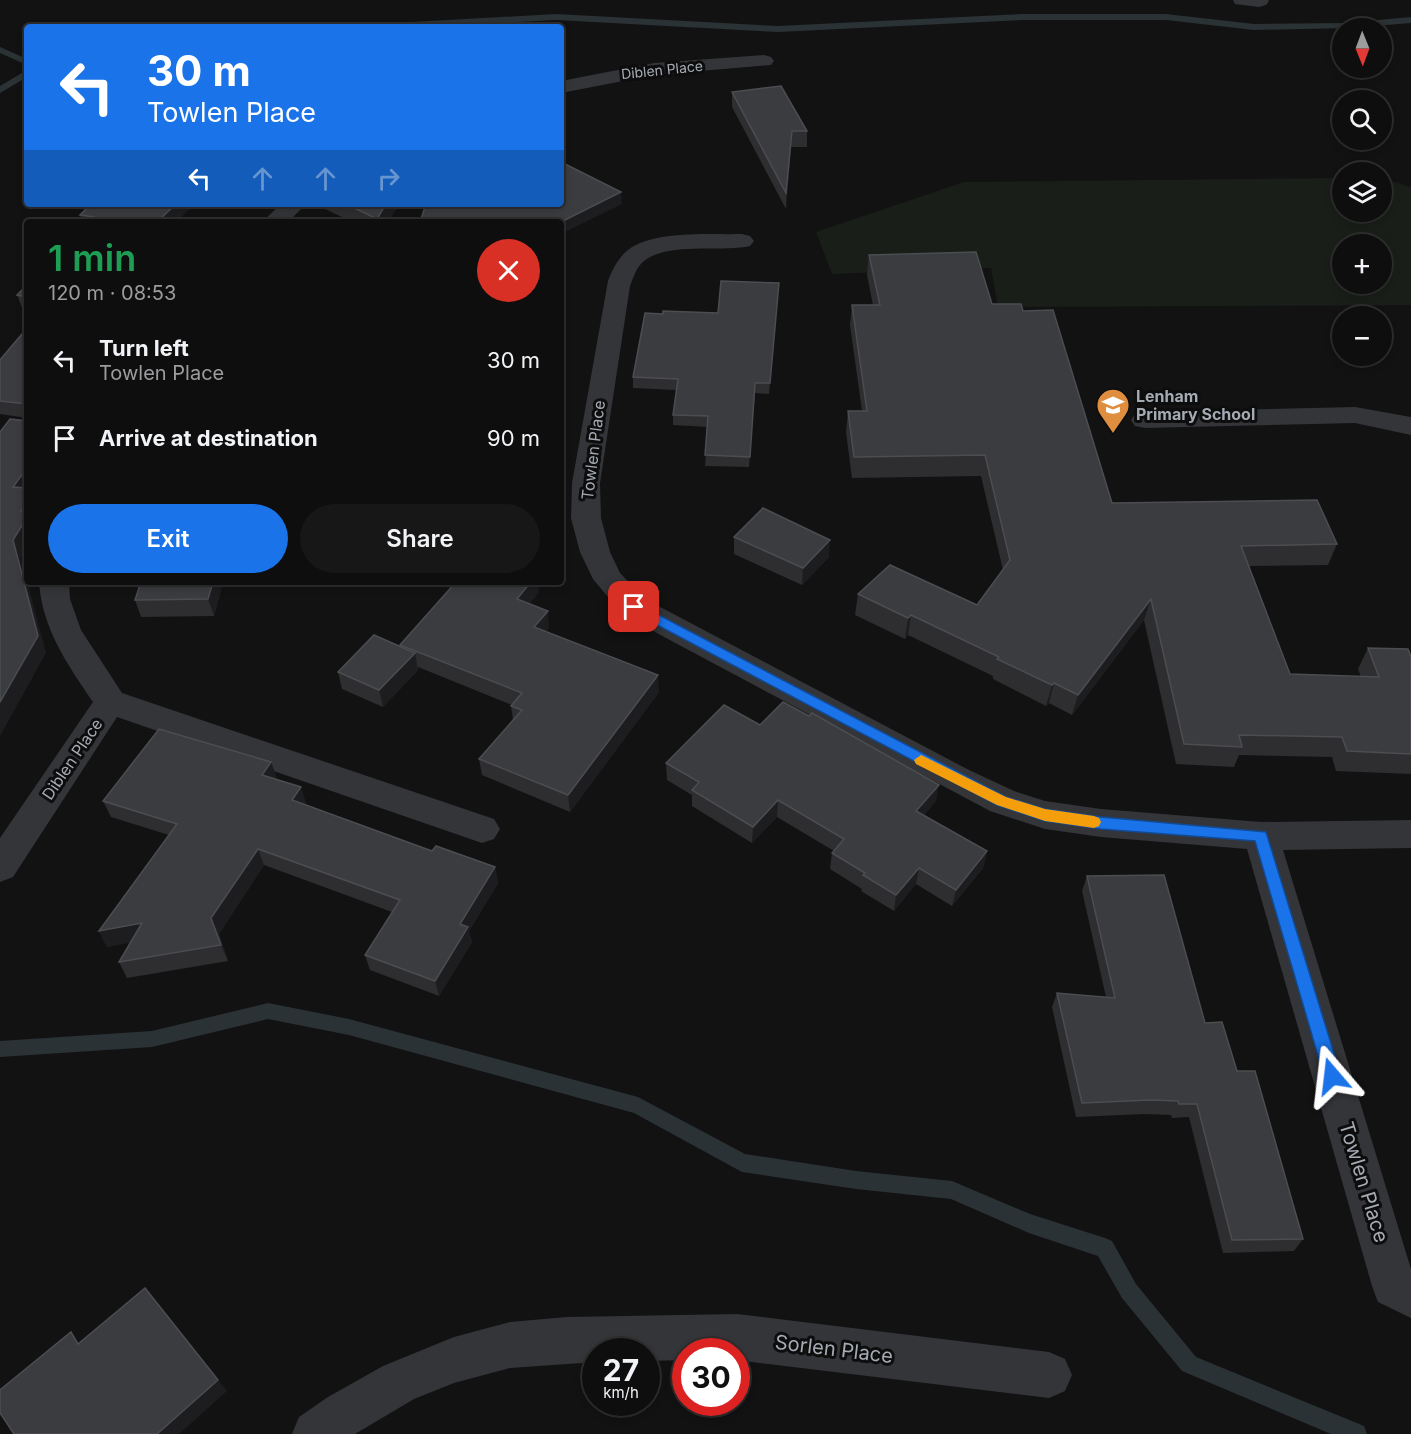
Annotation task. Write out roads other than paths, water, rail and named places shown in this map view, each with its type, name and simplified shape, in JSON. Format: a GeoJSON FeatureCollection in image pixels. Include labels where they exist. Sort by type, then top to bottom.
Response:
{"type":"FeatureCollection","features":[{"type":"Feature","properties":{"kind":"street"},"geometry":{"type":"LineString","coordinates":[[1242,0],[1259,1]]}},
{"type":"Feature","properties":{"kind":"street","name":"Diblen Place"},"geometry":{"type":"LineString","coordinates":[[564,86],[654,69],[764,61]]}},
{"type":"Feature","properties":{"kind":"street"},"geometry":{"type":"LineString","coordinates":[[278,219],[292,207]]}},
{"type":"Feature","properties":{"kind":"street","name":"Towlen Place"},"geometry":{"type":"LineString","coordinates":[[742,242],[670,245],[641,252],[625,267],[618,286],[586,483],[586,518],[595,552],[608,579],[634,607],[1002,801],[1045,815],[1101,823],[1261,836],[1411,834]]}},
{"type":"Feature","properties":{"kind":"street"},"geometry":{"type":"LineString","coordinates":[[1145,420],[1356,415],[1411,426]]}},
{"type":"Feature","properties":{"kind":"street","name":"Diblen Place"},"geometry":{"type":"LineString","coordinates":[[0,867],[110,702],[68,636],[54,598],[54,585]]}},
{"type":"Feature","properties":{"kind":"street"},"geometry":{"type":"LineString","coordinates":[[110,702],[482,829]]}},
{"type":"Feature","properties":{"kind":"street","name":"Towlen Place"},"geometry":{"type":"LineString","coordinates":[[1261,836],[1403,1291]]}},
{"type":"Feature","properties":{"kind":"street","name":"Sorlen Place"},"geometry":{"type":"LineString","coordinates":[[316,1434],[344,1413],[399,1382],[454,1360],[510,1345],[567,1340],[737,1337],[1049,1375]]}},
{"type":"Feature","properties":{"kind":"waterway"},"geometry":{"type":"LineString","coordinates":[[429,24],[556,17],[778,29],[1021,17],[1166,17],[1254,27],[1346,26],[1411,20]]}},
{"type":"Feature","properties":{"kind":"waterway"},"geometry":{"type":"LineString","coordinates":[[0,50],[24,61]]}},
{"type":"Feature","properties":{"kind":"waterway"},"geometry":{"type":"LineString","coordinates":[[0,90],[24,75]]}},
{"type":"Feature","properties":{"kind":"waterway"},"geometry":{"type":"LineString","coordinates":[[0,1049],[152,1039],[268,1011],[349,1027],[638,1106],[742,1163],[856,1180],[952,1190],[1029,1223],[1105,1248],[1129,1291],[1189,1364],[1356,1434]]}},
{"type":"Feature","properties":{"kind":"place","name":"Lenham Primary School"},"geometry":{"type":"Point","coordinates":[1113,434]}}]}
